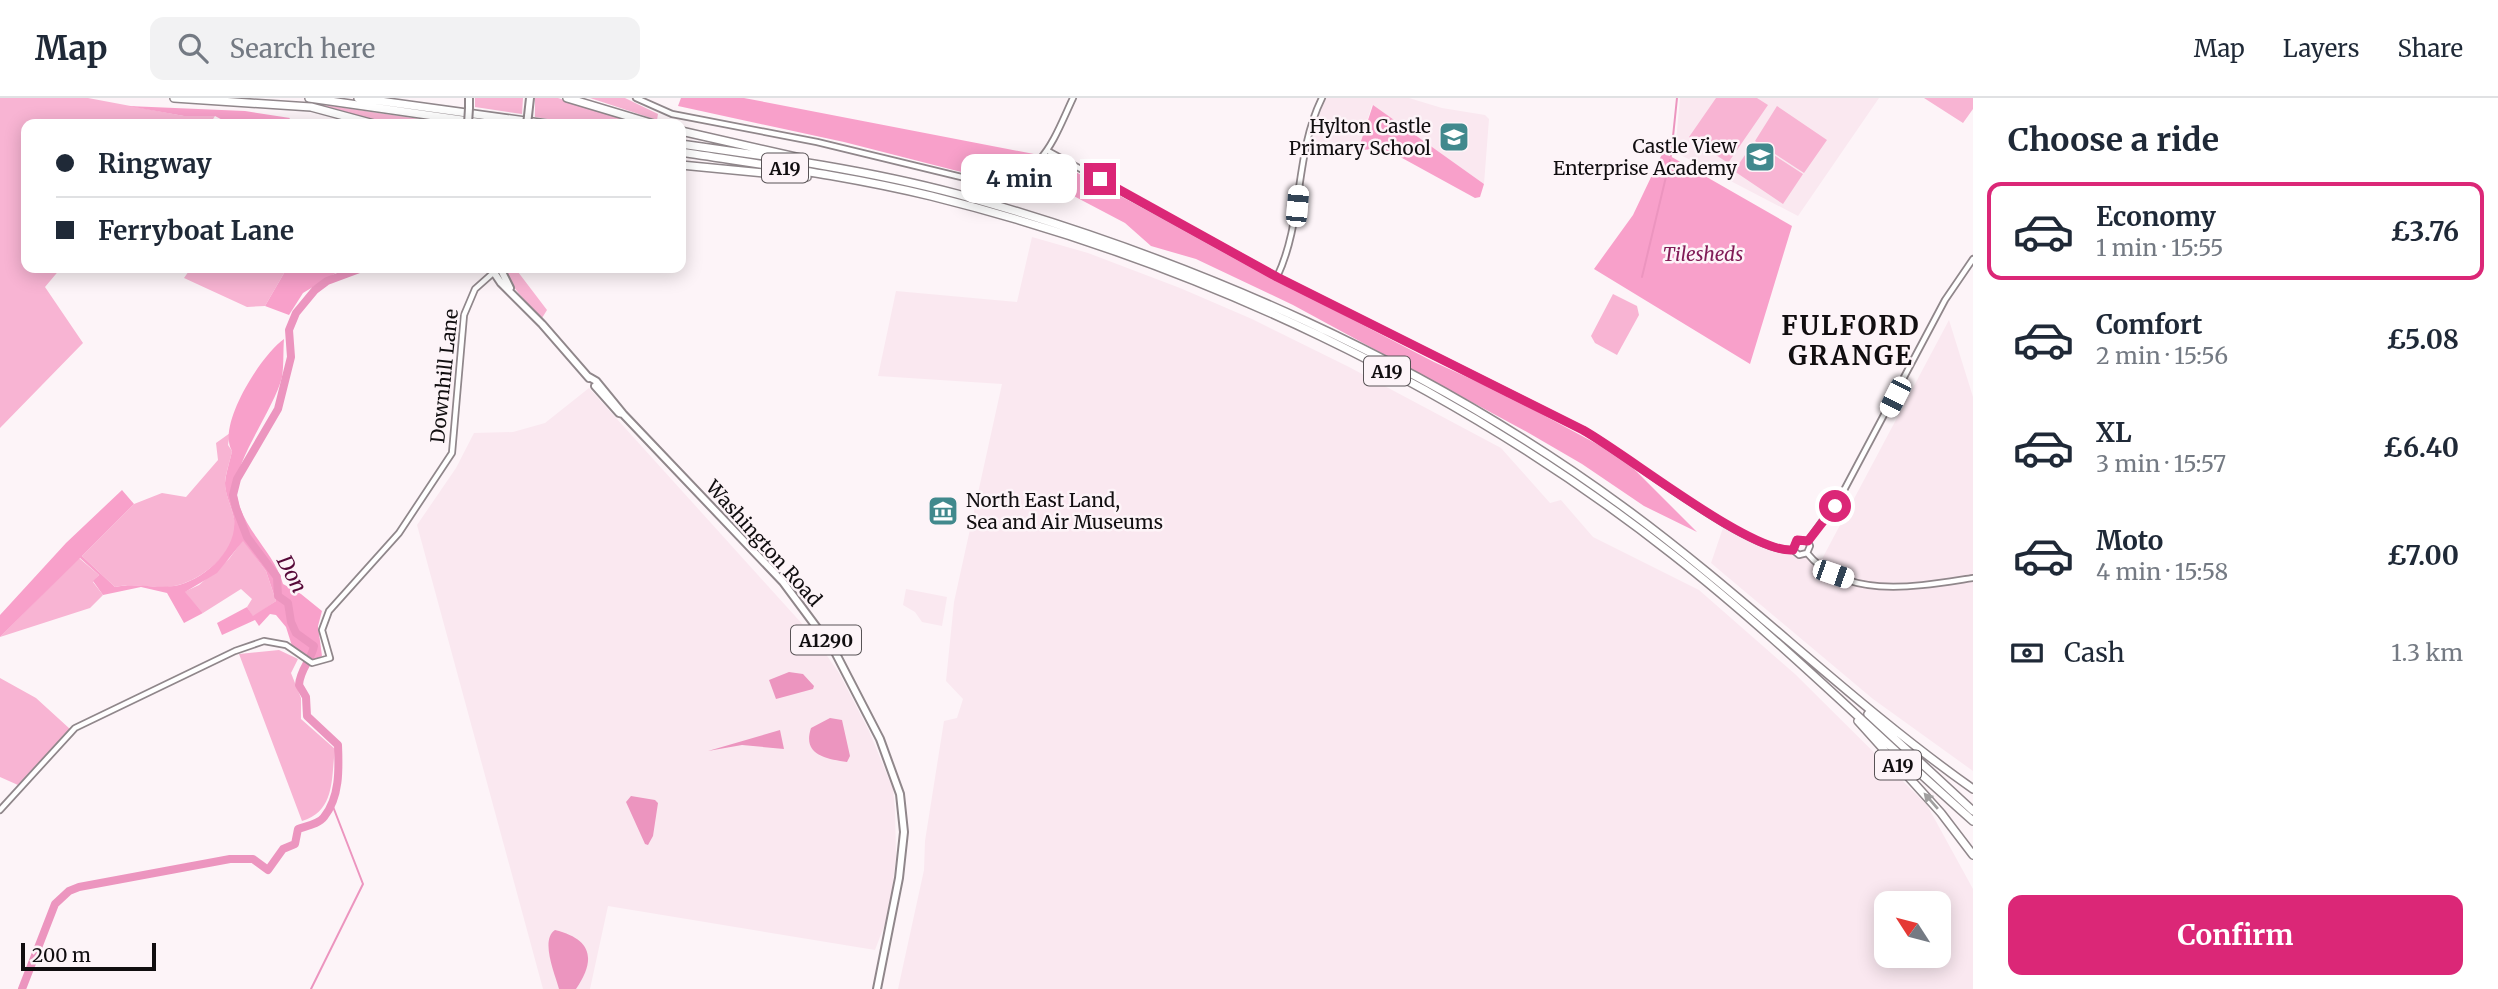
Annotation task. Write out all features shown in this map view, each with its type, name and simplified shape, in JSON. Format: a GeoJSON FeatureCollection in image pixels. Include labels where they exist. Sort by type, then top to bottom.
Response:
{"type":"FeatureCollection","features":[{"type":"Feature","properties":{"kind":"highway"},"geometry":{"type":"LineString","coordinates":[[174,98],[311,107],[355,119]]}},
{"type":"Feature","properties":{"kind":"highway"},"geometry":{"type":"LineString","coordinates":[[309,98],[455,119]]}},
{"type":"Feature","properties":{"kind":"highway"},"geometry":{"type":"LineString","coordinates":[[358,98],[511,119]]}},
{"type":"Feature","properties":{"kind":"highway"},"geometry":{"type":"LineString","coordinates":[[567,98],[637,119]]}},
{"type":"Feature","properties":{"kind":"highway"},"geometry":{"type":"LineString","coordinates":[[686,132],[859,173]]}},
{"type":"Feature","properties":{"kind":"highway","name":"A19"},"geometry":{"type":"LineString","coordinates":[[686,145],[859,173],[955,194],[1153,257],[1310,322],[1377,356],[1472,408],[1620,504],[1730,591],[1827,675],[1973,811]]}},
{"type":"Feature","properties":{"kind":"highway","name":"A19"},"geometry":{"type":"LineString","coordinates":[[686,153],[888,187],[1030,224],[1150,264],[1268,313],[1372,363],[1466,414],[1617,513],[1725,597],[1973,821]]}},
{"type":"Feature","properties":{"kind":"highway"},"geometry":{"type":"LineString","coordinates":[[686,165],[888,187]]}},
{"type":"Feature","properties":{"kind":"highway"},"geometry":{"type":"LineString","coordinates":[[1827,675],[1973,789]]}},
{"type":"Feature","properties":{"kind":"highway","name":"A19"},"geometry":{"type":"LineString","coordinates":[[1819,680],[1916,785],[1973,855]]}},
{"type":"Feature","properties":{"kind":"main road"},"geometry":{"type":"LineString","coordinates":[[468,119],[469,98]]}},
{"type":"Feature","properties":{"kind":"main road"},"geometry":{"type":"LineString","coordinates":[[527,119],[530,98]]}},
{"type":"Feature","properties":{"kind":"main road","name":"Downhill Lane"},"geometry":{"type":"LineString","coordinates":[[498,273],[510,290]]}},
{"type":"Feature","properties":{"kind":"main road","name":"Washington Road"},"geometry":{"type":"LineString","coordinates":[[510,290],[619,413],[623,414],[783,582],[835,652],[887,754],[900,793],[903,854],[877,989]]}},
{"type":"Feature","properties":{"kind":"street"},"geometry":{"type":"LineString","coordinates":[[636,98],[672,114],[849,149],[974,182],[1009,180],[1031,168],[1048,151],[1073,98]]}},
{"type":"Feature","properties":{"kind":"street"},"geometry":{"type":"LineString","coordinates":[[1277,277],[1294,228],[1305,142],[1322,98]]}},
{"type":"Feature","properties":{"kind":"street"},"geometry":{"type":"LineString","coordinates":[[1048,151],[1277,277],[1583,430],[1703,509],[1768,547],[1782,551],[1793,550],[1799,555],[1807,553]]}},
{"type":"Feature","properties":{"kind":"street"},"geometry":{"type":"LineString","coordinates":[[1808,541],[1835,506],[1945,300],[1973,259]]}},
{"type":"Feature","properties":{"kind":"street","name":"Downhill Lane"},"geometry":{"type":"LineString","coordinates":[[0,810],[75,728],[235,651],[264,641],[286,645],[317,663],[330,659],[322,630],[329,611],[399,533],[452,453],[464,315],[475,289],[491,273]]}},
{"type":"Feature","properties":{"kind":"street"},"geometry":{"type":"LineString","coordinates":[[1793,550],[1797,540],[1808,541]]}},
{"type":"Feature","properties":{"kind":"street"},"geometry":{"type":"LineString","coordinates":[[1807,553],[1810,546],[1808,541]]}},
{"type":"Feature","properties":{"kind":"street"},"geometry":{"type":"LineString","coordinates":[[1807,553],[1818,566],[1860,583],[1889,587],[1921,586],[1973,578]]}},
{"type":"Feature","properties":{"kind":"shaded area"},"geometry":{"type":"Polygon","coordinates":[[[0,98],[88,98],[184,116],[215,116],[213,119],[21,119],[21,273],[57,273],[45,287],[83,343],[0,428],[0,98]]]}},
{"type":"Feature","properties":{"kind":"shaded area"},"geometry":{"type":"Polygon","coordinates":[[[475,98],[523,98],[522,114],[475,107],[475,98]]]}},
{"type":"Feature","properties":{"kind":"shaded area"},"geometry":{"type":"Polygon","coordinates":[[[535,98],[558,98],[625,119],[548,119],[535,117],[535,98]]]}},
{"type":"Feature","properties":{"kind":"shaded area"},"geometry":{"type":"Polygon","coordinates":[[[590,98],[625,98],[658,114],[657,119],[590,98]]]}},
{"type":"Feature","properties":{"kind":"shaded area","name":"Hylton Castle Primary School"},"geometry":{"type":"Polygon","coordinates":[[[1326,98],[1409,98],[1442,108],[1485,115],[1489,119],[1484,184],[1372,105],[1358,150],[1330,157],[1311,158],[1308,153],[1312,132],[1326,98]]]}},
{"type":"Feature","properties":{"kind":"shaded area","name":"Castle View Enterprise Academy"},"geometry":{"type":"Polygon","coordinates":[[[1680,98],[1879,98],[1798,216],[1675,152],[1680,98]]]}},
{"type":"Feature","properties":{"kind":"shaded area"},"geometry":{"type":"Polygon","coordinates":[[[1716,98],[1757,98],[1768,105],[1728,163],[1689,137],[1716,98]]]}},
{"type":"Feature","properties":{"kind":"shaded area"},"geometry":{"type":"Polygon","coordinates":[[[1924,98],[1973,98],[1973,109],[1963,123],[1924,98]]]}},
{"type":"Feature","properties":{"kind":"shaded area"},"geometry":{"type":"Polygon","coordinates":[[[317,104],[420,119],[370,119],[317,104]]]}},
{"type":"Feature","properties":{"kind":"shaded area"},"geometry":{"type":"Polygon","coordinates":[[[1777,106],[1827,140],[1804,173],[1755,141],[1777,106]]]}},
{"type":"Feature","properties":{"kind":"shaded area"},"geometry":{"type":"Polygon","coordinates":[[[1754,142],[1803,174],[1783,204],[1734,171],[1754,142]]]}},
{"type":"Feature","properties":{"kind":"shaded area"},"geometry":{"type":"Polygon","coordinates":[[[1032,237],[1088,253],[1252,319],[1501,448],[1550,503],[1561,500],[1593,537],[1699,590],[1795,674],[1927,805],[1973,889],[1973,989],[898,989],[924,870],[925,841],[944,721],[957,718],[963,699],[946,681],[954,602],[1002,384],[878,376],[896,291],[1017,302],[1032,237]]]}},
{"type":"Feature","properties":{"kind":"shaded area"},"geometry":{"type":"Polygon","coordinates":[[[188,273],[284,273],[265,306],[247,307],[184,278],[188,273]]]}},
{"type":"Feature","properties":{"kind":"shaded area"},"geometry":{"type":"Polygon","coordinates":[[[506,273],[519,273],[547,310],[542,318],[525,301],[506,273]]]}},
{"type":"Feature","properties":{"kind":"shaded area"},"geometry":{"type":"Polygon","coordinates":[[[1613,294],[1637,306],[1639,315],[1617,355],[1595,343],[1591,336],[1613,294]]]}},
{"type":"Feature","properties":{"kind":"shaded area"},"geometry":{"type":"Polygon","coordinates":[[[1949,320],[1973,397],[1973,771],[1873,699],[1711,563],[1724,525],[1822,559],[1949,320]]]}},
{"type":"Feature","properties":{"kind":"shaded area"},"geometry":{"type":"Polygon","coordinates":[[[589,388],[814,637],[839,673],[869,731],[893,789],[895,810],[896,857],[892,889],[888,916],[875,950],[608,906],[590,989],[543,989],[417,525],[456,468],[474,433],[513,432],[545,423],[589,388]]]}},
{"type":"Feature","properties":{"kind":"shaded area"},"geometry":{"type":"Polygon","coordinates":[[[230,433],[228,445],[232,451],[225,482],[235,529],[231,544],[210,568],[192,580],[174,586],[115,587],[82,556],[134,504],[162,493],[186,497],[218,460],[216,443],[230,433]]]}},
{"type":"Feature","properties":{"kind":"shaded area"},"geometry":{"type":"Polygon","coordinates":[[[243,540],[266,571],[276,601],[253,617],[247,607],[252,599],[241,589],[203,613],[184,592],[199,585],[229,559],[243,540]]]}},
{"type":"Feature","properties":{"kind":"shaded area"},"geometry":{"type":"Polygon","coordinates":[[[79,558],[99,575],[93,582],[103,595],[90,608],[0,637],[79,558]]]}},
{"type":"Feature","properties":{"kind":"shaded area"},"geometry":{"type":"Polygon","coordinates":[[[906,589],[947,597],[942,626],[922,622],[915,612],[903,605],[906,589]]]}},
{"type":"Feature","properties":{"kind":"shaded area"},"geometry":{"type":"Polygon","coordinates":[[[279,650],[298,659],[291,673],[301,698],[301,719],[335,749],[332,781],[326,801],[313,816],[302,821],[239,654],[279,650]]]}},
{"type":"Feature","properties":{"kind":"shaded area"},"geometry":{"type":"Polygon","coordinates":[[[789,672],[803,674],[814,686],[813,689],[776,699],[769,680],[789,672]]]}},
{"type":"Feature","properties":{"kind":"shaded area"},"geometry":{"type":"Polygon","coordinates":[[[0,678],[36,698],[70,729],[18,785],[0,777],[0,678]]]}},
{"type":"Feature","properties":{"kind":"shaded area"},"geometry":{"type":"Polygon","coordinates":[[[830,718],[842,720],[850,756],[847,762],[824,757],[813,750],[810,744],[811,728],[830,718]]]}},
{"type":"Feature","properties":{"kind":"shaded area"},"geometry":{"type":"Polygon","coordinates":[[[780,730],[784,749],[742,745],[708,751],[780,730]]]}},
{"type":"Feature","properties":{"kind":"shaded area"},"geometry":{"type":"Polygon","coordinates":[[[631,796],[655,800],[658,803],[653,836],[648,845],[645,844],[626,802],[631,796]]]}},
{"type":"Feature","properties":{"kind":"shaded area"},"geometry":{"type":"Polygon","coordinates":[[[555,930],[576,939],[587,951],[587,968],[576,989],[559,989],[549,949],[549,941],[555,930]]]}},
{"type":"Feature","properties":{"kind":"green space"},"geometry":{"type":"Polygon","coordinates":[[[681,98],[744,98],[1034,154],[1007,170],[977,176],[844,142],[678,106],[681,98]]]}},
{"type":"Feature","properties":{"kind":"green space"},"geometry":{"type":"Polygon","coordinates":[[[1373,105],[1484,184],[1480,197],[1475,198],[1393,153],[1381,149],[1358,150],[1373,105]]]}},
{"type":"Feature","properties":{"kind":"green space"},"geometry":{"type":"Polygon","coordinates":[[[128,106],[245,111],[290,118],[221,119],[215,116],[184,116],[128,106]]]}},
{"type":"Feature","properties":{"kind":"green space","name":"Tilesheds"},"geometry":{"type":"Polygon","coordinates":[[[1663,152],[1792,226],[1750,364],[1594,269],[1633,215],[1663,152]]]}},
{"type":"Feature","properties":{"kind":"green space"},"geometry":{"type":"Polygon","coordinates":[[[1057,162],[1309,297],[1434,362],[1508,396],[1623,458],[1697,532],[1644,506],[1582,464],[1527,432],[1293,305],[1196,259],[1151,246],[1125,223],[1049,183],[1045,168],[1057,162]]]}},
{"type":"Feature","properties":{"kind":"green space"},"geometry":{"type":"Polygon","coordinates":[[[284,273],[336,273],[303,293],[289,315],[265,306],[284,273]]]}},
{"type":"Feature","properties":{"kind":"green space"},"geometry":{"type":"Polygon","coordinates":[[[284,339],[282,377],[272,403],[248,448],[237,476],[236,488],[243,515],[272,560],[283,584],[322,611],[318,626],[322,656],[315,660],[292,646],[286,627],[276,615],[270,614],[259,626],[255,620],[222,635],[217,623],[247,607],[253,616],[276,601],[266,571],[243,541],[217,573],[185,592],[203,613],[184,623],[167,593],[141,587],[103,595],[93,581],[99,575],[80,558],[0,637],[0,615],[66,543],[122,490],[134,504],[82,556],[115,587],[174,586],[196,578],[216,562],[224,553],[234,531],[234,519],[225,483],[232,451],[230,425],[254,374],[264,359],[284,339]]]}},
{"type":"Feature","properties":{"kind":"waterway"},"geometry":{"type":"LineString","coordinates":[[1671,156],[1677,98]]}},
{"type":"Feature","properties":{"kind":"waterway"},"geometry":{"type":"LineString","coordinates":[[1642,277],[1670,160]]}},
{"type":"Feature","properties":{"kind":"waterway","name":"Don"},"geometry":{"type":"LineString","coordinates":[[22,989],[55,904],[69,891],[230,859],[253,859],[268,870],[283,849],[295,844],[298,829],[319,821],[333,801],[337,782],[338,745],[307,716],[306,697],[299,685],[314,646],[296,633],[288,603],[278,596],[277,577],[247,537],[233,495],[237,479],[278,409],[291,357],[289,330],[296,313],[315,290],[327,281],[349,273]]}},
{"type":"Feature","properties":{"kind":"waterway"},"geometry":{"type":"LineString","coordinates":[[311,989],[363,884],[332,804]]}},
{"type":"Feature","properties":{"kind":"place","name":"Hylton Castle Primary School"},"geometry":{"type":"Point","coordinates":[1454,137]}},
{"type":"Feature","properties":{"kind":"place","name":"Castle View Enterprise Academy"},"geometry":{"type":"Point","coordinates":[1760,157]}},
{"type":"Feature","properties":{"kind":"place","name":"North East Land, Sea and Air Museums"},"geometry":{"type":"Point","coordinates":[943,511]}},
{"type":"Feature","properties":{"kind":"district","name":"FULFORD GRANGE"},"geometry":{"type":"Point","coordinates":[1851,340]}},
{"type":"Feature","properties":{"kind":"route"},"geometry":{"type":"LineString","coordinates":[[1100,179],[1277,277],[1583,430],[1703,509],[1768,547],[1782,551],[1793,550],[1797,540],[1808,541],[1835,506]]}}]}
